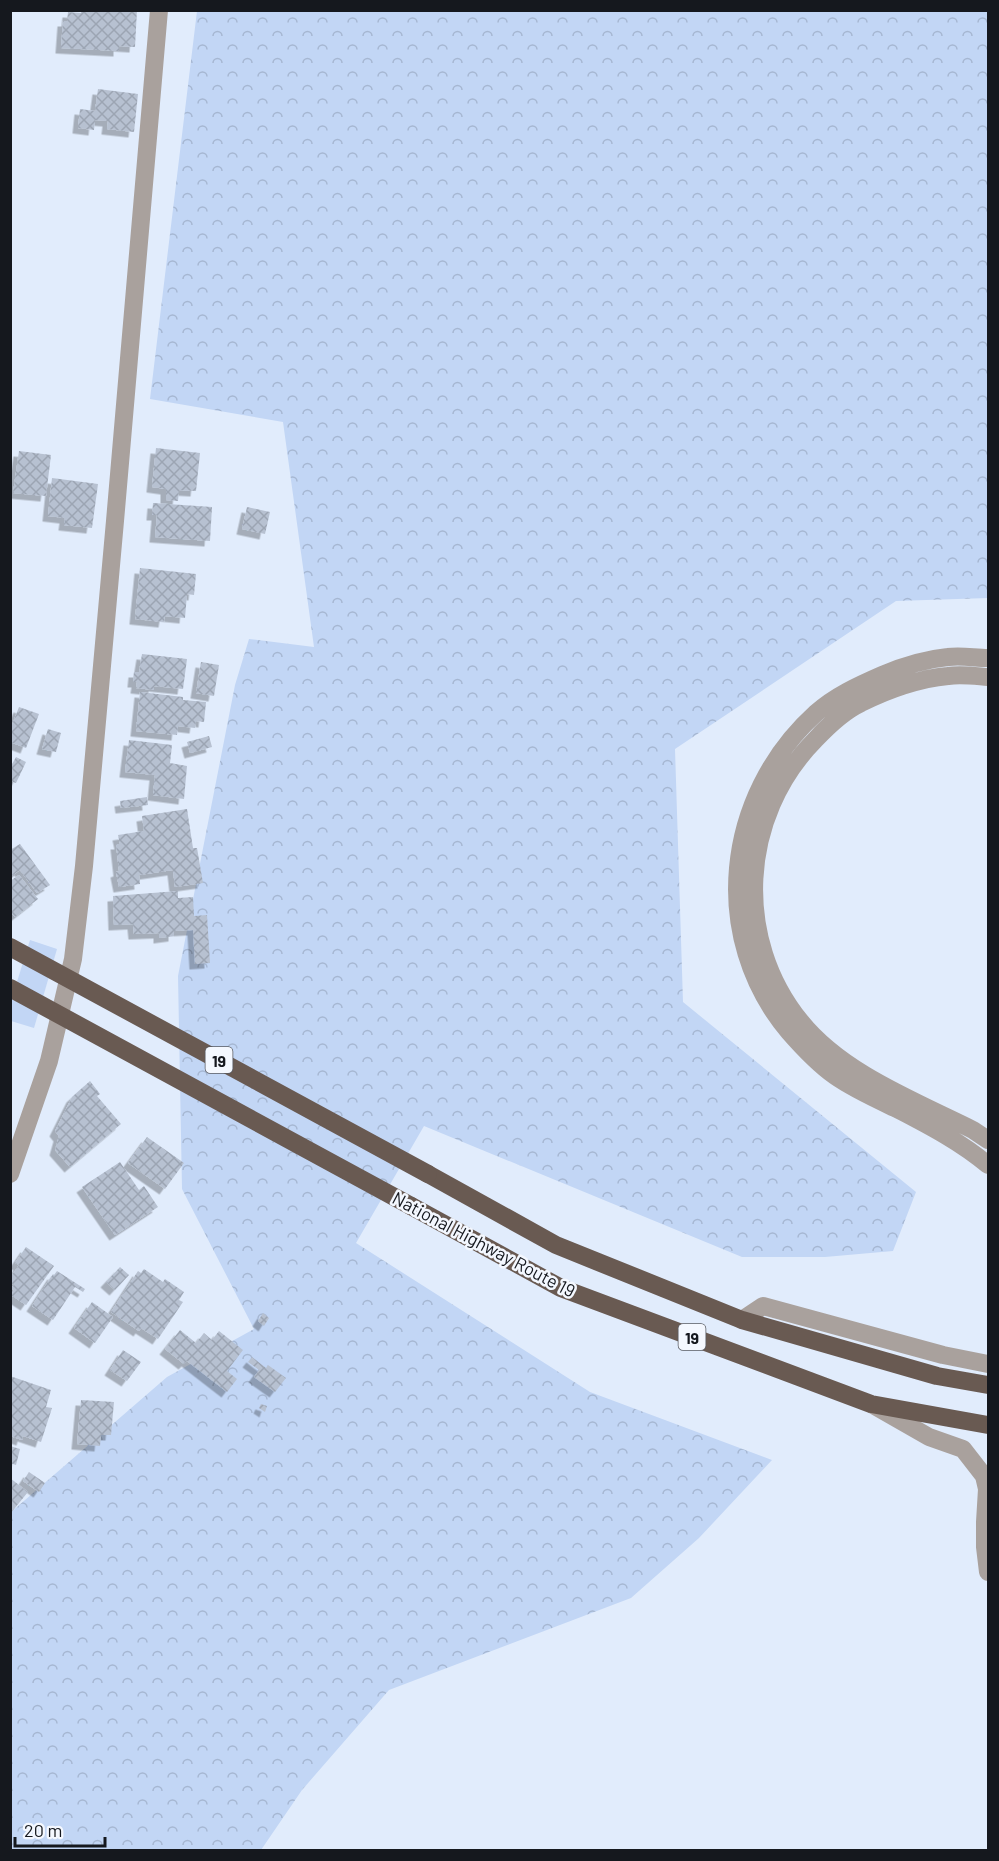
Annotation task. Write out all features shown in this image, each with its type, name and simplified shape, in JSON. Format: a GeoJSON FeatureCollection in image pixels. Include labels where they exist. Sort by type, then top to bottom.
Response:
{"type":"FeatureCollection","features":[{"type":"Feature","properties":{"kind":"highway","name":"National Highway Route 19"},"geometry":{"type":"LineString","coordinates":[[10,947],[556,1245],[742,1320],[937,1376],[988,1385]]}},
{"type":"Feature","properties":{"kind":"highway","name":"National Highway Route 19"},"geometry":{"type":"LineString","coordinates":[[10,987],[561,1288],[871,1404],[988,1425]]}},
{"type":"Feature","properties":{"kind":"street"},"geometry":{"type":"LineString","coordinates":[[10,1174],[49,1061],[73,959],[85,854],[159,10]]}},
{"type":"Feature","properties":{"kind":"street"},"geometry":{"type":"LineString","coordinates":[[988,658],[948,657],[898,669],[852,688],[817,712],[794,735],[762,781],[750,808],[740,842],[736,878],[738,919],[747,959],[765,999],[788,1032],[811,1056],[836,1076],[964,1147],[988,1165]]}},
{"type":"Feature","properties":{"kind":"street"},"geometry":{"type":"LineString","coordinates":[[988,677],[948,676],[904,685],[859,704],[827,727],[793,765],[766,817],[757,845],[754,882],[755,919],[765,955],[780,991],[801,1023],[823,1045],[865,1076],[973,1130],[988,1140]]}},
{"type":"Feature","properties":{"kind":"street"},"geometry":{"type":"LineString","coordinates":[[742,1320],[763,1306],[943,1355],[988,1364]]}},
{"type":"Feature","properties":{"kind":"street"},"geometry":{"type":"LineString","coordinates":[[871,1404],[929,1437],[963,1449],[984,1476],[987,1489],[985,1539],[988,1572]]}},
{"type":"Feature","properties":{"kind":"green space"},"geometry":{"type":"Polygon","coordinates":[[[197,11],[988,11],[988,598],[896,601],[675,749],[683,1002],[916,1192],[893,1251],[825,1257],[742,1257],[424,1126],[356,1243],[590,1392],[772,1460],[699,1538],[631,1598],[389,1690],[302,1790],[261,1850],[11,1850],[10,1513],[167,1377],[254,1329],[182,1189],[178,976],[235,685],[249,639],[314,647],[283,422],[150,399],[197,11]]]}},
{"type":"Feature","properties":{"kind":"green space"},"geometry":{"type":"Polygon","coordinates":[[[30,940],[57,949],[34,1028],[11,1021],[11,1001],[30,940]]]}},
{"type":"Feature","properties":{"kind":"building"},"geometry":{"type":"Polygon","coordinates":[[[81,10],[137,10],[135,47],[119,46],[119,51],[61,48],[63,21],[67,21],[68,12],[81,13],[81,10]]]}},
{"type":"Feature","properties":{"kind":"building"},"geometry":{"type":"Polygon","coordinates":[[[98,89],[138,94],[134,132],[107,129],[108,121],[95,120],[94,130],[78,128],[80,109],[95,111],[98,89]]]}},
{"type":"Feature","properties":{"kind":"building"},"geometry":{"type":"Polygon","coordinates":[[[156,448],[200,453],[196,491],[179,490],[178,501],[166,500],[166,489],[152,487],[156,448]]]}},
{"type":"Feature","properties":{"kind":"building"},"geometry":{"type":"Polygon","coordinates":[[[19,451],[51,455],[46,496],[13,493],[19,451]]]}},
{"type":"Feature","properties":{"kind":"building"},"geometry":{"type":"Polygon","coordinates":[[[52,478],[98,484],[92,528],[64,525],[65,518],[48,516],[52,478]]]}},
{"type":"Feature","properties":{"kind":"building"},"geometry":{"type":"Polygon","coordinates":[[[153,503],[212,507],[210,541],[155,537],[157,515],[152,515],[153,503]]]}},
{"type":"Feature","properties":{"kind":"building"},"geometry":{"type":"Polygon","coordinates":[[[247,507],[270,512],[265,534],[242,529],[247,507]]]}},
{"type":"Feature","properties":{"kind":"building"},"geometry":{"type":"Polygon","coordinates":[[[140,568],[196,574],[194,595],[187,594],[185,618],[165,616],[164,622],[135,619],[140,568]]]}},
{"type":"Feature","properties":{"kind":"building"},"geometry":{"type":"Polygon","coordinates":[[[142,654],[187,659],[183,689],[154,686],[154,690],[136,688],[137,682],[133,682],[134,672],[139,672],[142,654]]]}},
{"type":"Feature","properties":{"kind":"building"},"geometry":{"type":"Polygon","coordinates":[[[201,662],[219,665],[214,696],[196,693],[201,662]]]}},
{"type":"Feature","properties":{"kind":"building"},"geometry":{"type":"Polygon","coordinates":[[[140,692],[206,702],[204,722],[196,721],[195,728],[178,726],[177,735],[136,731],[140,692]]]}},
{"type":"Feature","properties":{"kind":"building"},"geometry":{"type":"Polygon","coordinates":[[[19,707],[39,714],[26,748],[10,742],[10,730],[19,707]]]}},
{"type":"Feature","properties":{"kind":"building"},"geometry":{"type":"Polygon","coordinates":[[[48,729],[61,733],[56,752],[42,749],[48,729]]]}},
{"type":"Feature","properties":{"kind":"building"},"geometry":{"type":"Polygon","coordinates":[[[209,736],[212,747],[190,753],[187,742],[209,736]]]}},
{"type":"Feature","properties":{"kind":"building"},"geometry":{"type":"Polygon","coordinates":[[[129,740],[172,745],[170,763],[187,766],[184,799],[153,795],[155,775],[125,772],[129,740]]]}},
{"type":"Feature","properties":{"kind":"building"},"geometry":{"type":"Polygon","coordinates":[[[16,757],[26,762],[16,783],[10,781],[10,768],[16,757]]]}},
{"type":"Feature","properties":{"kind":"building"},"geometry":{"type":"Polygon","coordinates":[[[147,797],[148,805],[121,808],[120,801],[147,797]]]}},
{"type":"Feature","properties":{"kind":"building"},"geometry":{"type":"Polygon","coordinates":[[[187,809],[193,848],[197,848],[203,883],[175,887],[173,870],[139,875],[140,884],[119,887],[116,872],[119,871],[116,844],[120,844],[118,835],[144,831],[142,816],[187,809]]]}},
{"type":"Feature","properties":{"kind":"building"},"geometry":{"type":"Polygon","coordinates":[[[20,844],[50,885],[37,893],[20,870],[10,877],[10,850],[20,844]]]}},
{"type":"Feature","properties":{"kind":"building"},"geometry":{"type":"Polygon","coordinates":[[[19,875],[38,899],[15,917],[10,911],[10,881],[19,875]]]}},
{"type":"Feature","properties":{"kind":"building"},"geometry":{"type":"Polygon","coordinates":[[[178,891],[178,898],[193,897],[194,916],[207,915],[210,963],[195,964],[193,930],[174,931],[174,936],[159,938],[159,933],[134,934],[133,924],[114,925],[113,896],[178,891]]]}},
{"type":"Feature","properties":{"kind":"building"},"geometry":{"type":"Polygon","coordinates":[[[90,1081],[100,1094],[97,1096],[121,1124],[70,1167],[55,1150],[59,1136],[55,1131],[72,1097],[90,1081]]]}},
{"type":"Feature","properties":{"kind":"building"},"geometry":{"type":"Polygon","coordinates":[[[147,1137],[184,1163],[165,1189],[128,1163],[147,1137]]]}},
{"type":"Feature","properties":{"kind":"building"},"geometry":{"type":"Polygon","coordinates":[[[120,1162],[139,1190],[144,1186],[158,1207],[115,1235],[82,1187],[120,1162]]]}},
{"type":"Feature","properties":{"kind":"building"},"geometry":{"type":"Polygon","coordinates":[[[26,1247],[54,1266],[26,1305],[11,1295],[14,1290],[11,1288],[14,1285],[10,1282],[10,1278],[19,1265],[15,1263],[26,1247]]]}},
{"type":"Feature","properties":{"kind":"building"},"geometry":{"type":"Polygon","coordinates":[[[120,1267],[129,1275],[115,1290],[106,1282],[120,1267]]]}},
{"type":"Feature","properties":{"kind":"building"},"geometry":{"type":"Polygon","coordinates":[[[144,1269],[184,1292],[179,1300],[183,1302],[158,1339],[141,1328],[139,1331],[111,1312],[138,1271],[141,1273],[144,1269]]]}},
{"type":"Feature","properties":{"kind":"building"},"geometry":{"type":"Polygon","coordinates":[[[57,1271],[85,1289],[83,1292],[75,1287],[53,1320],[32,1306],[57,1271]]]}},
{"type":"Feature","properties":{"kind":"building"},"geometry":{"type":"Polygon","coordinates":[[[92,1302],[113,1317],[95,1343],[74,1328],[92,1302]]]}},
{"type":"Feature","properties":{"kind":"building"},"geometry":{"type":"Polygon","coordinates":[[[263,1313],[269,1318],[264,1326],[258,1321],[263,1313]]]}},
{"type":"Feature","properties":{"kind":"building"},"geometry":{"type":"Polygon","coordinates":[[[180,1330],[196,1343],[204,1333],[212,1340],[219,1331],[243,1350],[227,1371],[237,1379],[227,1392],[187,1361],[184,1364],[165,1349],[180,1330]]]}},
{"type":"Feature","properties":{"kind":"building"},"geometry":{"type":"Polygon","coordinates":[[[123,1350],[141,1362],[127,1381],[110,1370],[123,1350]]]}},
{"type":"Feature","properties":{"kind":"building"},"geometry":{"type":"Polygon","coordinates":[[[252,1357],[266,1368],[268,1365],[286,1378],[275,1392],[254,1377],[259,1370],[248,1362],[252,1357]]]}},
{"type":"Feature","properties":{"kind":"building"},"geometry":{"type":"Polygon","coordinates":[[[10,1376],[51,1390],[46,1407],[52,1408],[41,1442],[23,1436],[22,1440],[10,1436],[10,1376]]]}},
{"type":"Feature","properties":{"kind":"building"},"geometry":{"type":"Polygon","coordinates":[[[81,1400],[114,1402],[111,1435],[101,1435],[100,1446],[77,1444],[81,1400]]]}},
{"type":"Feature","properties":{"kind":"building"},"geometry":{"type":"Polygon","coordinates":[[[261,1404],[267,1406],[265,1412],[259,1408],[261,1404]]]}},
{"type":"Feature","properties":{"kind":"building"},"geometry":{"type":"Polygon","coordinates":[[[10,1446],[20,1449],[16,1465],[10,1463],[10,1446]]]}},
{"type":"Feature","properties":{"kind":"building"},"geometry":{"type":"Polygon","coordinates":[[[29,1472],[45,1483],[39,1492],[23,1481],[29,1472]]]}},
{"type":"Feature","properties":{"kind":"building"},"geometry":{"type":"Polygon","coordinates":[[[10,1478],[28,1492],[10,1514],[10,1478]]]}}]}
